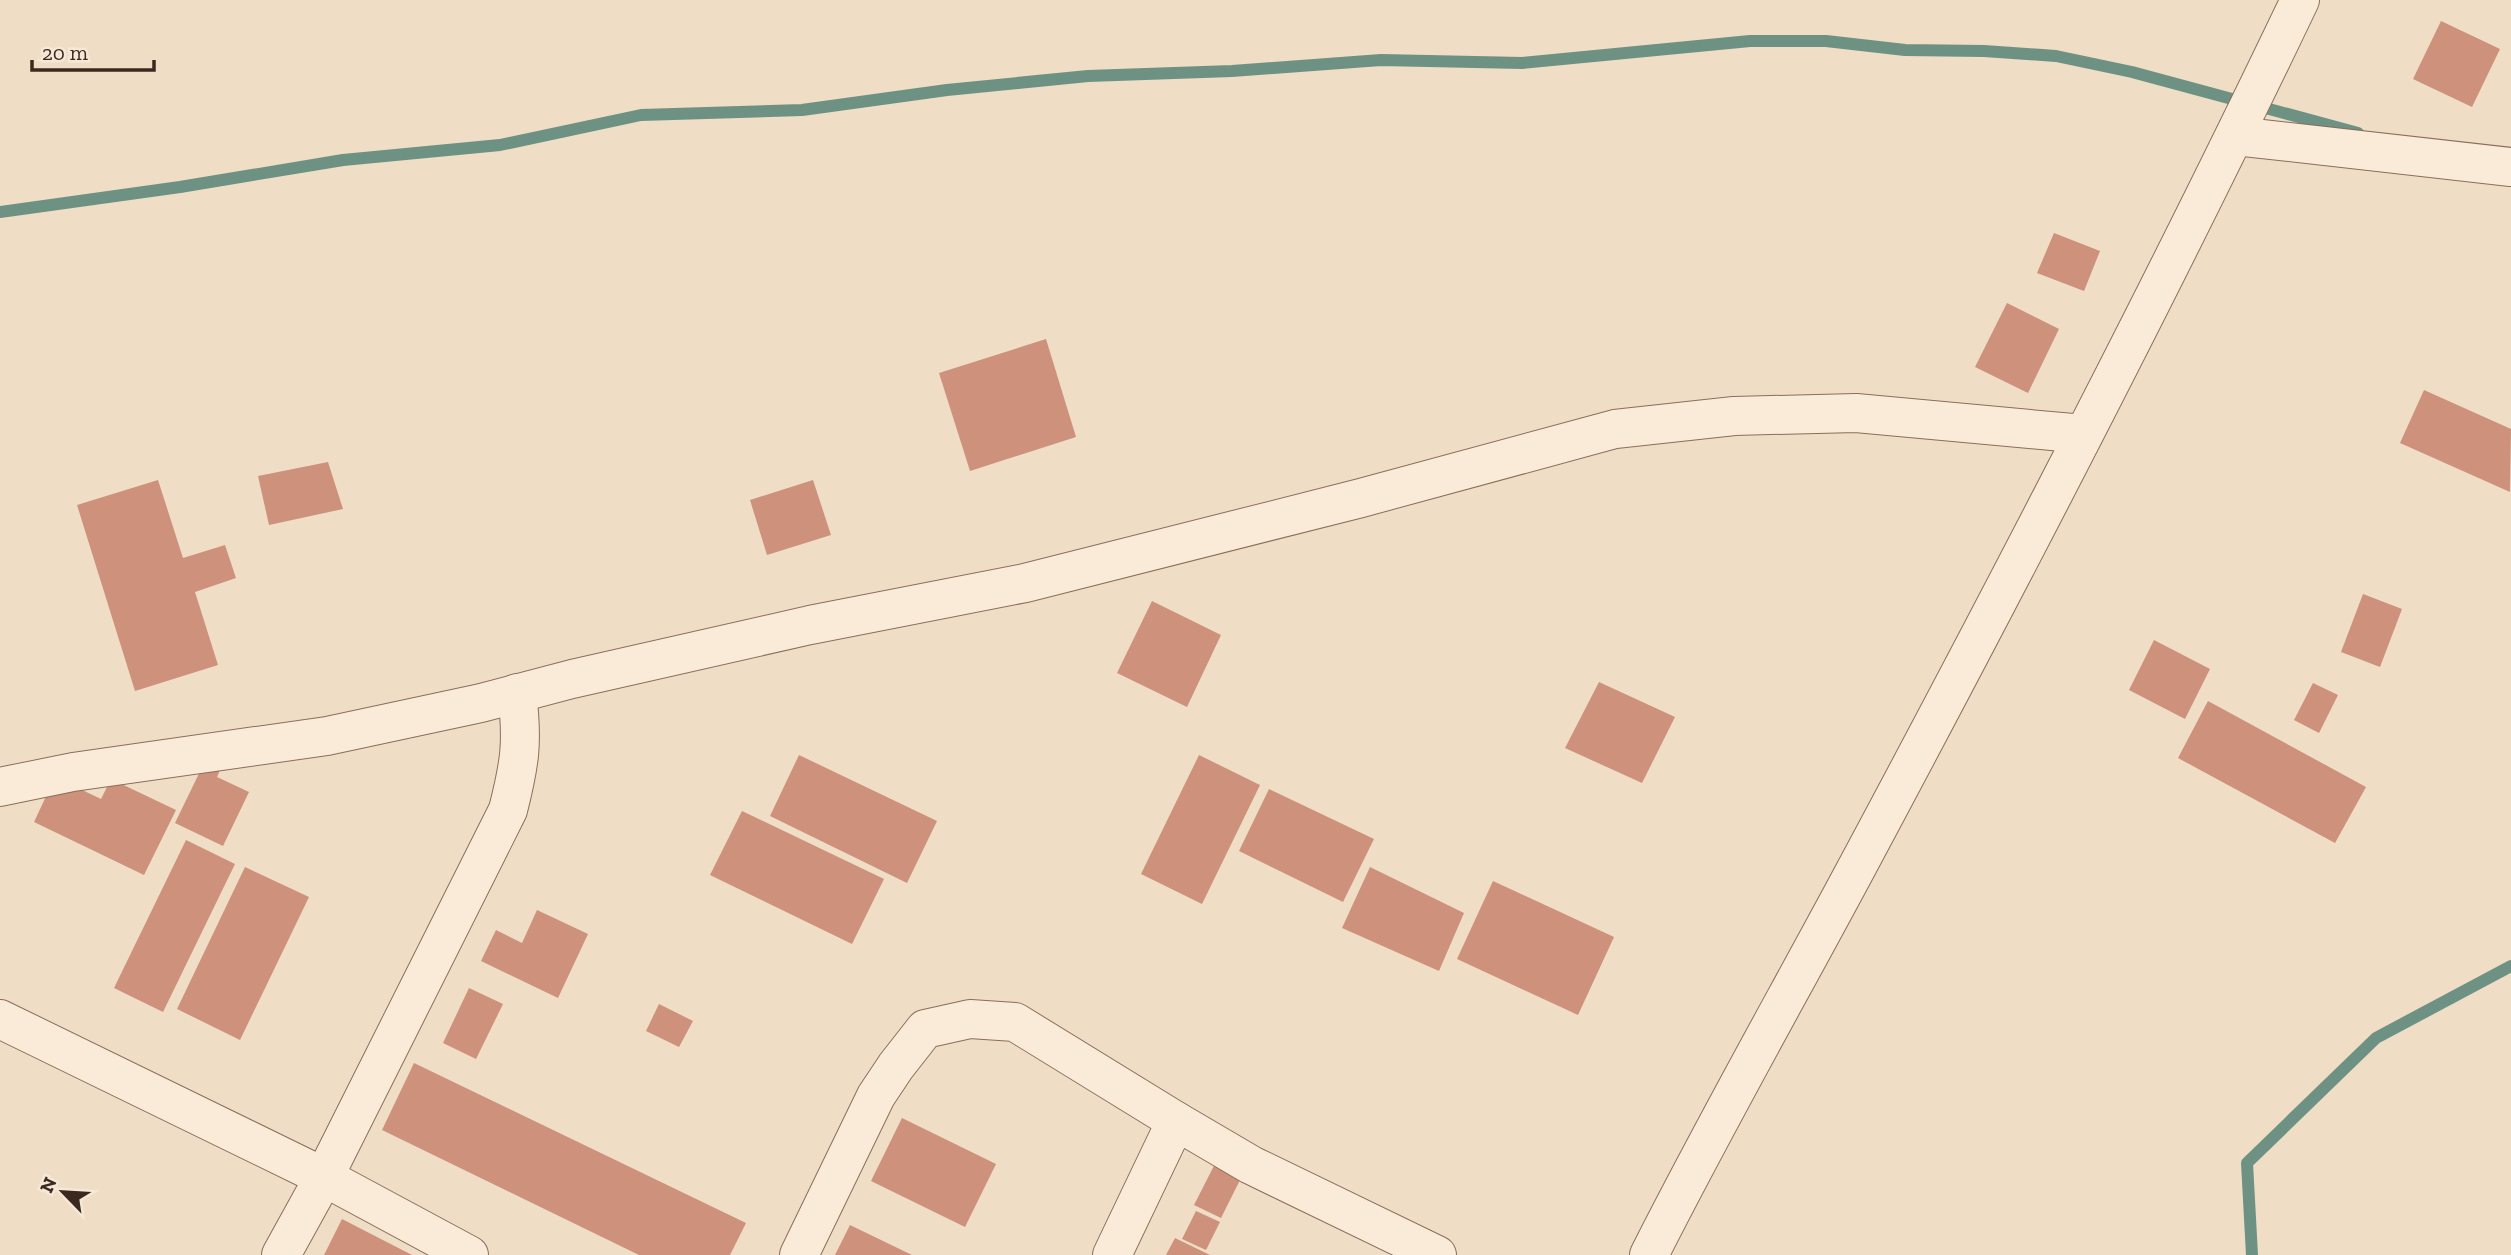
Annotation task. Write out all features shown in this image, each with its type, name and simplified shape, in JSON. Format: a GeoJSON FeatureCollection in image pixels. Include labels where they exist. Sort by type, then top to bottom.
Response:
{"type":"FeatureCollection","features":[{"type":"Feature","properties":{"kind":"street"},"geometry":{"type":"LineString","coordinates":[[1649,1255],[2084,435],[2235,136],[2300,0]]}},
{"type":"Feature","properties":{"kind":"street"},"geometry":{"type":"LineString","coordinates":[[2235,136],[2511,167]]}},
{"type":"Feature","properties":{"kind":"street"},"geometry":{"type":"LineString","coordinates":[[0,788],[73,772],[327,736],[810,625],[1025,583],[1361,498],[1615,429],[1734,416],[1856,413],[2084,435]]}},
{"type":"Feature","properties":{"kind":"street"},"geometry":{"type":"LineString","coordinates":[[281,1255],[324,1177],[508,810],[520,764],[522,730],[517,693]]}},
{"type":"Feature","properties":{"kind":"street"},"geometry":{"type":"LineString","coordinates":[[0,1019],[324,1177],[469,1255]]}},
{"type":"Feature","properties":{"kind":"street"},"geometry":{"type":"LineString","coordinates":[[799,1255],[876,1096],[896,1066],[925,1029],[970,1019],[1015,1022],[1251,1165],[1437,1255]]}},
{"type":"Feature","properties":{"kind":"street"},"geometry":{"type":"LineString","coordinates":[[1112,1255],[1176,1121]]}},
{"type":"Feature","properties":{"kind":"building"},"geometry":{"type":"Polygon","coordinates":[[[2441,21],[2500,49],[2472,107],[2413,79],[2441,21]]]}},
{"type":"Feature","properties":{"kind":"building"},"geometry":{"type":"Polygon","coordinates":[[[2054,233],[2100,251],[2084,291],[2037,273],[2054,233]]]}},
{"type":"Feature","properties":{"kind":"building"},"geometry":{"type":"Polygon","coordinates":[[[2007,303],[2059,329],[2028,393],[1975,367],[2007,303]]]}},
{"type":"Feature","properties":{"kind":"building"},"geometry":{"type":"Polygon","coordinates":[[[1046,339],[1076,437],[970,471],[939,373],[1046,339]]]}},
{"type":"Feature","properties":{"kind":"building"},"geometry":{"type":"Polygon","coordinates":[[[2424,390],[2511,429],[2510,492],[2400,443],[2424,390]]]}},
{"type":"Feature","properties":{"kind":"building"},"geometry":{"type":"Polygon","coordinates":[[[328,462],[343,509],[269,525],[258,476],[328,462]]]}},
{"type":"Feature","properties":{"kind":"building"},"geometry":{"type":"Polygon","coordinates":[[[158,480],[183,558],[225,545],[236,578],[195,592],[218,665],[135,691],[77,505],[158,480]]]}},
{"type":"Feature","properties":{"kind":"building"},"geometry":{"type":"Polygon","coordinates":[[[813,480],[831,535],[767,555],[750,500],[813,480]]]}},
{"type":"Feature","properties":{"kind":"building"},"geometry":{"type":"Polygon","coordinates":[[[2363,594],[2402,609],[2380,667],[2341,652],[2363,594]]]}},
{"type":"Feature","properties":{"kind":"building"},"geometry":{"type":"Polygon","coordinates":[[[1152,601],[1221,635],[1187,707],[1117,673],[1152,601]]]}},
{"type":"Feature","properties":{"kind":"building"},"geometry":{"type":"Polygon","coordinates":[[[2154,640],[2210,669],[2185,719],[2129,690],[2154,640]]]}},
{"type":"Feature","properties":{"kind":"building"},"geometry":{"type":"Polygon","coordinates":[[[1599,682],[1675,717],[1642,783],[1565,748],[1599,682]]]}},
{"type":"Feature","properties":{"kind":"building"},"geometry":{"type":"Polygon","coordinates":[[[2313,683],[2338,695],[2319,733],[2294,720],[2313,683]]]}},
{"type":"Feature","properties":{"kind":"building"},"geometry":{"type":"Polygon","coordinates":[[[2208,701],[2366,787],[2335,843],[2178,758],[2208,701]]]}},
{"type":"Feature","properties":{"kind":"building"},"geometry":{"type":"Polygon","coordinates":[[[208,755],[223,763],[217,777],[249,792],[223,846],[175,823],[208,755]]]}},
{"type":"Feature","properties":{"kind":"building"},"geometry":{"type":"Polygon","coordinates":[[[799,755],[937,821],[907,883],[770,816],[799,755]]]}},
{"type":"Feature","properties":{"kind":"building"},"geometry":{"type":"Polygon","coordinates":[[[1199,755],[1260,785],[1202,904],[1141,874],[1199,755]]]}},
{"type":"Feature","properties":{"kind":"building"},"geometry":{"type":"Polygon","coordinates":[[[55,777],[101,799],[111,779],[176,810],[144,875],[34,822],[55,777]]]}},
{"type":"Feature","properties":{"kind":"building"},"geometry":{"type":"Polygon","coordinates":[[[1269,789],[1374,839],[1343,902],[1239,851],[1269,789]]]}},
{"type":"Feature","properties":{"kind":"building"},"geometry":{"type":"Polygon","coordinates":[[[742,811],[884,879],[852,944],[710,875],[742,811]]]}},
{"type":"Feature","properties":{"kind":"building"},"geometry":{"type":"Polygon","coordinates":[[[186,840],[235,864],[163,1012],[114,988],[186,840]]]}},
{"type":"Feature","properties":{"kind":"building"},"geometry":{"type":"Polygon","coordinates":[[[245,867],[309,897],[240,1040],[177,1009],[245,867]]]}},
{"type":"Feature","properties":{"kind":"building"},"geometry":{"type":"Polygon","coordinates":[[[1370,867],[1464,913],[1439,971],[1342,928],[1370,867]]]}},
{"type":"Feature","properties":{"kind":"building"},"geometry":{"type":"Polygon","coordinates":[[[1493,881],[1614,937],[1578,1015],[1457,959],[1493,881]]]}},
{"type":"Feature","properties":{"kind":"building"},"geometry":{"type":"Polygon","coordinates":[[[537,910],[588,934],[558,998],[481,961],[496,930],[522,943],[537,910]]]}},
{"type":"Feature","properties":{"kind":"building"},"geometry":{"type":"Polygon","coordinates":[[[469,988],[503,1004],[476,1059],[443,1043],[469,988]]]}},
{"type":"Feature","properties":{"kind":"building"},"geometry":{"type":"Polygon","coordinates":[[[659,1004],[693,1021],[679,1047],[646,1031],[659,1004]]]}},
{"type":"Feature","properties":{"kind":"building"},"geometry":{"type":"Polygon","coordinates":[[[414,1063],[746,1223],[730,1255],[639,1255],[382,1130],[414,1063]]]}},
{"type":"Feature","properties":{"kind":"building"},"geometry":{"type":"Polygon","coordinates":[[[902,1118],[996,1164],[965,1227],[871,1181],[902,1118]]]}},
{"type":"Feature","properties":{"kind":"building"},"geometry":{"type":"Polygon","coordinates":[[[1221,1152],[1247,1166],[1221,1218],[1194,1205],[1221,1152]]]}},
{"type":"Feature","properties":{"kind":"building"},"geometry":{"type":"Polygon","coordinates":[[[1196,1211],[1220,1222],[1206,1250],[1182,1239],[1196,1211]]]}},
{"type":"Feature","properties":{"kind":"building"},"geometry":{"type":"Polygon","coordinates":[[[342,1219],[412,1255],[324,1255],[342,1219]]]}},
{"type":"Feature","properties":{"kind":"building"},"geometry":{"type":"Polygon","coordinates":[[[850,1225],[912,1255],[835,1255],[850,1225]]]}},
{"type":"Feature","properties":{"kind":"building"},"geometry":{"type":"Polygon","coordinates":[[[1175,1238],[1210,1255],[1166,1255],[1175,1238]]]}},
{"type":"Feature","properties":{"kind":"waterway"},"geometry":{"type":"LineString","coordinates":[[0,212],[180,187],[343,160],[500,145],[641,115],[802,110],[947,90],[1088,76],[1232,71],[1381,60],[1522,63],[1750,41],[1826,41],[1905,50],[1984,51],[2056,56],[2132,72],[2358,133]]}},
{"type":"Feature","properties":{"kind":"waterway"},"geometry":{"type":"LineString","coordinates":[[2252,1255],[2247,1163],[2376,1038],[2511,966]]}}]}
